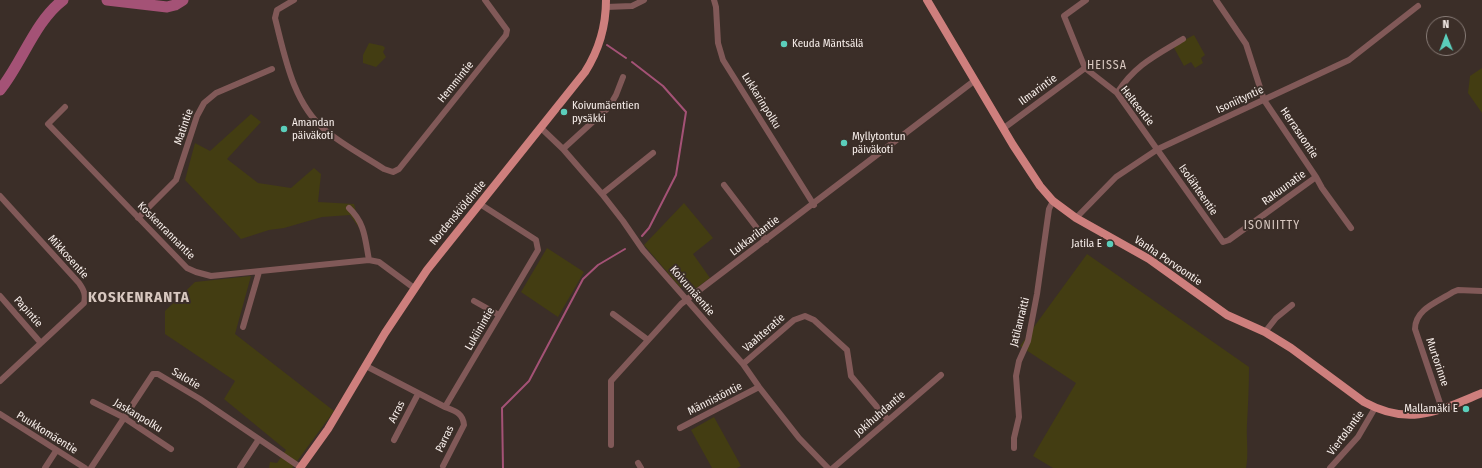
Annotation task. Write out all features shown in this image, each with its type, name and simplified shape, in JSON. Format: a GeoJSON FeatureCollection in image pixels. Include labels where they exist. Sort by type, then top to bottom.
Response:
{"type":"FeatureCollection","features":[{"type":"Feature","properties":{"kind":"main road","name":"Vanha Porvoontie"},"geometry":{"type":"LineString","coordinates":[[927,0],[974,81],[1040,186],[1053,201],[1076,218],[1150,259],[1227,315],[1265,332],[1291,348],[1364,402],[1375,408],[1405,416],[1424,414],[1442,409],[1482,393]]}},
{"type":"Feature","properties":{"kind":"main road","name":"Nordenskiöldintie"},"geometry":{"type":"LineString","coordinates":[[300,468],[328,429],[414,288],[440,253],[570,94],[592,61],[599,44],[604,23],[606,3]]}},
{"type":"Feature","properties":{"kind":"street","name":"Hemmintie"},"geometry":{"type":"LineString","coordinates":[[294,0],[277,10],[275,18],[292,80],[303,102],[316,121],[326,130],[384,169],[393,172],[399,169],[506,35],[507,30],[485,0]]}},
{"type":"Feature","properties":{"kind":"street","name":"Nordenskiöldintie"},"geometry":{"type":"LineString","coordinates":[[606,3],[632,6],[644,0]]}},
{"type":"Feature","properties":{"kind":"street","name":"Lukkarinpolku"},"geometry":{"type":"LineString","coordinates":[[714,0],[716,7],[719,50],[723,60],[814,205]]}},
{"type":"Feature","properties":{"kind":"street"},"geometry":{"type":"LineString","coordinates":[[1085,68],[1064,16],[1086,0]]}},
{"type":"Feature","properties":{"kind":"street","name":"Herrasuontie"},"geometry":{"type":"LineString","coordinates":[[1216,0],[1246,44],[1264,100],[1322,188],[1351,228]]}},
{"type":"Feature","properties":{"kind":"street","name":"Isoniityntie"},"geometry":{"type":"LineString","coordinates":[[1076,218],[1116,177],[1158,149],[1349,60],[1418,6]]}},
{"type":"Feature","properties":{"kind":"street"},"geometry":{"type":"LineString","coordinates":[[1117,93],[1127,78],[1137,68],[1183,40]]}},
{"type":"Feature","properties":{"kind":"street","name":"Helteentie"},"geometry":{"type":"LineString","coordinates":[[1085,68],[1117,93],[1158,149]]}},
{"type":"Feature","properties":{"kind":"street","name":"Ilmarintie"},"geometry":{"type":"LineString","coordinates":[[1004,128],[1085,68]]}},
{"type":"Feature","properties":{"kind":"street","name":"Matintie"},"geometry":{"type":"LineString","coordinates":[[138,218],[176,180],[197,116],[204,103],[216,93],[272,69]]}},
{"type":"Feature","properties":{"kind":"street"},"geometry":{"type":"LineString","coordinates":[[563,149],[609,107],[616,95],[623,77]]}},
{"type":"Feature","properties":{"kind":"street","name":"Lukkarilantie"},"geometry":{"type":"LineString","coordinates":[[611,444],[611,381],[686,300],[814,205],[974,81]]}},
{"type":"Feature","properties":{"kind":"street","name":"Koskenrannantie"},"geometry":{"type":"LineString","coordinates":[[65,106],[48,124],[187,268],[211,276],[369,260],[379,262],[414,288]]}},
{"type":"Feature","properties":{"kind":"street","name":"Koivumäentie"},"geometry":{"type":"LineString","coordinates":[[541,128],[563,149],[602,194],[643,250],[743,364],[799,438],[828,468]]}},
{"type":"Feature","properties":{"kind":"street","name":"Isolähteentie"},"geometry":{"type":"LineString","coordinates":[[1158,149],[1223,242]]}},
{"type":"Feature","properties":{"kind":"street"},"geometry":{"type":"LineString","coordinates":[[602,194],[653,153]]}},
{"type":"Feature","properties":{"kind":"street","name":"Rakuunatie"},"geometry":{"type":"LineString","coordinates":[[1223,242],[1229,240],[1316,177]]}},
{"type":"Feature","properties":{"kind":"street"},"geometry":{"type":"LineString","coordinates":[[724,185],[766,240]]}},
{"type":"Feature","properties":{"kind":"street","name":"Mikkosentie"},"geometry":{"type":"LineString","coordinates":[[0,196],[83,290],[85,297],[84,303],[40,342],[0,381]]}},
{"type":"Feature","properties":{"kind":"street","name":"Jatilanraitti"},"geometry":{"type":"LineString","coordinates":[[1014,448],[1014,438],[1019,417],[1016,372],[1028,342],[1037,294],[1049,209],[1053,201]]}},
{"type":"Feature","properties":{"kind":"street","name":"Lukiinintie"},"geometry":{"type":"LineString","coordinates":[[445,407],[538,250],[536,240],[480,204]]}},
{"type":"Feature","properties":{"kind":"street"},"geometry":{"type":"LineString","coordinates":[[349,208],[358,217],[362,226],[369,260]]}},
{"type":"Feature","properties":{"kind":"street"},"geometry":{"type":"LineString","coordinates":[[243,327],[259,272]]}},
{"type":"Feature","properties":{"kind":"street","name":"Murtorinne"},"geometry":{"type":"LineString","coordinates":[[1442,409],[1415,328],[1415,320],[1420,313],[1453,292],[1458,290],[1482,291]]}},
{"type":"Feature","properties":{"kind":"street","name":"Papintie"},"geometry":{"type":"LineString","coordinates":[[0,296],[40,342]]}},
{"type":"Feature","properties":{"kind":"street"},"geometry":{"type":"LineString","coordinates":[[474,301],[499,315]]}},
{"type":"Feature","properties":{"kind":"street"},"geometry":{"type":"LineString","coordinates":[[1265,332],[1276,318],[1292,305]]}},
{"type":"Feature","properties":{"kind":"street"},"geometry":{"type":"LineString","coordinates":[[613,314],[648,340]]}},
{"type":"Feature","properties":{"kind":"street","name":"Vaahteratie"},"geometry":{"type":"LineString","coordinates":[[743,364],[794,320],[804,316],[814,320],[847,350],[851,376],[888,420]]}},
{"type":"Feature","properties":{"kind":"street"},"geometry":{"type":"LineString","coordinates":[[366,366],[445,407]]}},
{"type":"Feature","properties":{"kind":"street","name":"Salotie"},"geometry":{"type":"LineString","coordinates":[[91,468],[123,417],[153,374],[158,374],[200,399],[300,468]]}},
{"type":"Feature","properties":{"kind":"street","name":"Jokihuhdantie"},"geometry":{"type":"LineString","coordinates":[[833,468],[941,375]]}},
{"type":"Feature","properties":{"kind":"street","name":"Männistöntie"},"geometry":{"type":"LineString","coordinates":[[680,428],[759,387]]}},
{"type":"Feature","properties":{"kind":"street","name":"Arras"},"geometry":{"type":"LineString","coordinates":[[394,440],[418,394]]}},
{"type":"Feature","properties":{"kind":"street","name":"Jaskanpolku"},"geometry":{"type":"LineString","coordinates":[[93,402],[123,417],[171,449]]}},
{"type":"Feature","properties":{"kind":"street","name":"Parras"},"geometry":{"type":"LineString","coordinates":[[443,466],[464,425],[463,418],[460,414],[445,407]]}},
{"type":"Feature","properties":{"kind":"street","name":"Viertolantie"},"geometry":{"type":"LineString","coordinates":[[1330,468],[1358,437],[1375,408]]}},
{"type":"Feature","properties":{"kind":"street","name":"Puukkomäentie"},"geometry":{"type":"LineString","coordinates":[[0,414],[56,451],[85,468]]}},
{"type":"Feature","properties":{"kind":"street"},"geometry":{"type":"LineString","coordinates":[[240,468],[259,440]]}},
{"type":"Feature","properties":{"kind":"street"},"geometry":{"type":"LineString","coordinates":[[45,468],[56,451]]}},
{"type":"Feature","properties":{"kind":"shaded area"},"geometry":{"type":"Polygon","coordinates":[[[1194,35],[1205,55],[1201,58],[1203,63],[1195,68],[1191,62],[1184,66],[1173,46],[1194,35]]]}},
{"type":"Feature","properties":{"kind":"shaded area"},"geometry":{"type":"Polygon","coordinates":[[[369,43],[383,46],[385,48],[383,52],[386,57],[376,67],[363,63],[363,55],[369,43]]]}},
{"type":"Feature","properties":{"kind":"shaded area"},"geometry":{"type":"Polygon","coordinates":[[[1482,68],[1482,113],[1468,93],[1470,76],[1482,68]]]}},
{"type":"Feature","properties":{"kind":"shaded area"},"geometry":{"type":"Polygon","coordinates":[[[251,114],[261,122],[227,159],[258,183],[291,188],[314,168],[321,174],[318,202],[354,204],[360,229],[350,215],[322,217],[284,228],[269,230],[241,239],[185,180],[195,143],[210,151],[251,114]]]}},
{"type":"Feature","properties":{"kind":"shaded area"},"geometry":{"type":"Polygon","coordinates":[[[684,203],[713,238],[693,254],[710,278],[695,289],[680,287],[644,245],[684,203]]]}},
{"type":"Feature","properties":{"kind":"shaded area"},"geometry":{"type":"Polygon","coordinates":[[[547,248],[584,272],[558,317],[521,292],[547,248]]]}},
{"type":"Feature","properties":{"kind":"shaded area"},"geometry":{"type":"Polygon","coordinates":[[[1087,254],[1249,367],[1246,468],[1053,468],[1033,456],[1076,383],[1020,346],[1087,254]]]}},
{"type":"Feature","properties":{"kind":"shaded area"},"geometry":{"type":"Polygon","coordinates":[[[251,276],[235,334],[334,411],[292,468],[269,468],[270,462],[277,463],[286,450],[224,399],[235,381],[165,334],[165,311],[195,282],[251,276]]]}},
{"type":"Feature","properties":{"kind":"shaded area"},"geometry":{"type":"Polygon","coordinates":[[[714,417],[741,466],[737,468],[712,468],[691,430],[714,417]]]}},
{"type":"Feature","properties":{"kind":"waterway"},"geometry":{"type":"LineString","coordinates":[[0,90],[44,19],[63,0]]}},
{"type":"Feature","properties":{"kind":"waterway"},"geometry":{"type":"LineString","coordinates":[[107,0],[167,7],[175,5],[183,0]]}},
{"type":"Feature","properties":{"kind":"waterway"},"geometry":{"type":"LineString","coordinates":[[607,45],[626,58]]}},
{"type":"Feature","properties":{"kind":"waterway"},"geometry":{"type":"LineString","coordinates":[[632,62],[663,86],[686,112],[676,175],[649,228],[642,236]]}},
{"type":"Feature","properties":{"kind":"waterway"},"geometry":{"type":"LineString","coordinates":[[503,468],[502,408],[529,381],[583,279],[598,265],[625,249]]}},
{"type":"Feature","properties":{"kind":"place","name":"Keuda Mäntsälä"},"geometry":{"type":"Point","coordinates":[784,44]}},
{"type":"Feature","properties":{"kind":"place","name":"Koivumäentien pysäkki"},"geometry":{"type":"Point","coordinates":[564,112]}},
{"type":"Feature","properties":{"kind":"place","name":"Amandan päiväkoti"},"geometry":{"type":"Point","coordinates":[284,129]}},
{"type":"Feature","properties":{"kind":"place","name":"Myllytontun päiväkoti"},"geometry":{"type":"Point","coordinates":[844,143]}},
{"type":"Feature","properties":{"kind":"place","name":"Jatila E"},"geometry":{"type":"Point","coordinates":[1110,244]}},
{"type":"Feature","properties":{"kind":"place","name":"Mallamäki E"},"geometry":{"type":"Point","coordinates":[1466,409]}},
{"type":"Feature","properties":{"kind":"district","name":"HEISSA"},"geometry":{"type":"Point","coordinates":[1107,66]}},
{"type":"Feature","properties":{"kind":"district","name":"ISONIITTY"},"geometry":{"type":"Point","coordinates":[1272,226]}},
{"type":"Feature","properties":{"kind":"district","name":"KOSKENRANTA"},"geometry":{"type":"Point","coordinates":[139,298]}}]}
